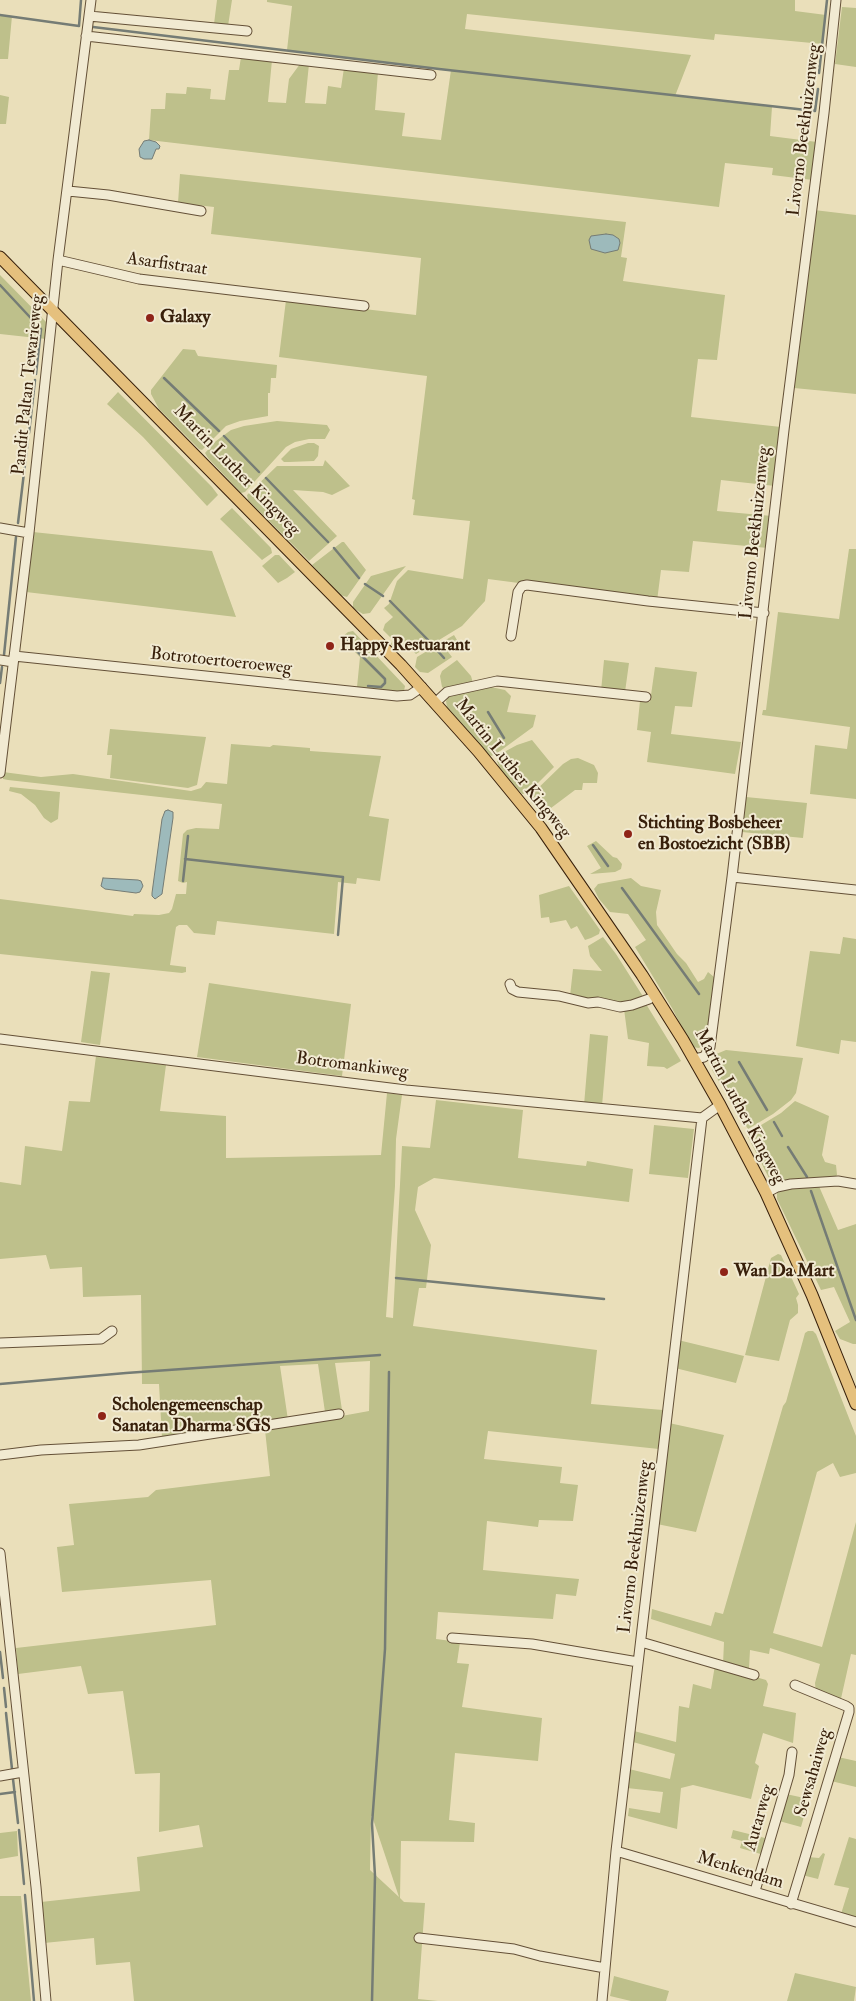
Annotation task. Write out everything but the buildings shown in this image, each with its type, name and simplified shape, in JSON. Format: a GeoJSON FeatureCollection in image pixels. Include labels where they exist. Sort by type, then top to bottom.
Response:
{"type":"FeatureCollection","features":[{"type":"Feature","properties":{"kind":"main road","name":"Martin Luther Kingweg"},"geometry":{"type":"LineString","coordinates":[[1,260],[53,309],[422,688],[478,751],[541,828],[642,975],[720,1106],[766,1193],[812,1295],[856,1404]]}},
{"type":"Feature","properties":{"kind":"street","name":"Pandit Paltan Tewarieweg"},"geometry":{"type":"LineString","coordinates":[[0,773],[29,532],[58,260],[91,0]]}},
{"type":"Feature","properties":{"kind":"street","name":"Livorno Beekhuizenweg"},"geometry":{"type":"LineString","coordinates":[[694,1060],[704,1057],[710,1047],[764,613],[836,0]]}},
{"type":"Feature","properties":{"kind":"street"},"geometry":{"type":"LineString","coordinates":[[89,16],[247,31]]}},
{"type":"Feature","properties":{"kind":"street"},"geometry":{"type":"LineString","coordinates":[[86,36],[431,75]]}},
{"type":"Feature","properties":{"kind":"street"},"geometry":{"type":"LineString","coordinates":[[68,191],[108,195],[201,211]]}},
{"type":"Feature","properties":{"kind":"street","name":"Asarfistraat"},"geometry":{"type":"LineString","coordinates":[[58,260],[139,280],[364,306]]}},
{"type":"Feature","properties":{"kind":"street"},"geometry":{"type":"LineString","coordinates":[[0,528],[29,532]]}},
{"type":"Feature","properties":{"kind":"street"},"geometry":{"type":"LineString","coordinates":[[511,636],[518,592],[522,586],[527,585],[648,601],[764,613]]}},
{"type":"Feature","properties":{"kind":"street","name":"Botrotoertoeroeweg"},"geometry":{"type":"LineString","coordinates":[[0,660],[14,659],[397,696],[410,695],[422,688]]}},
{"type":"Feature","properties":{"kind":"street"},"geometry":{"type":"LineString","coordinates":[[435,703],[447,692],[496,681],[646,697]]}},
{"type":"Feature","properties":{"kind":"street"},"geometry":{"type":"LineString","coordinates":[[732,878],[856,890]]}},
{"type":"Feature","properties":{"kind":"street"},"geometry":{"type":"LineString","coordinates":[[510,984],[512,989],[518,992],[559,996],[588,1003],[598,1002],[620,1007],[649,999]]}},
{"type":"Feature","properties":{"kind":"street","name":"Botromankiweg"},"geometry":{"type":"LineString","coordinates":[[0,1039],[406,1090],[702,1118]]}},
{"type":"Feature","properties":{"kind":"street"},"geometry":{"type":"LineString","coordinates":[[702,1118],[720,1106]]}},
{"type":"Feature","properties":{"kind":"street","name":"Livorno Beekhuizenweg"},"geometry":{"type":"LineString","coordinates":[[602,2001],[616,1851],[702,1118]]}},
{"type":"Feature","properties":{"kind":"street"},"geometry":{"type":"LineString","coordinates":[[766,1193],[777,1187],[791,1184],[838,1181],[856,1184]]}},
{"type":"Feature","properties":{"kind":"street"},"geometry":{"type":"LineString","coordinates":[[0,1343],[101,1339],[112,1331]]}},
{"type":"Feature","properties":{"kind":"street"},"geometry":{"type":"LineString","coordinates":[[0,1455],[42,1450],[139,1445],[339,1414]]}},
{"type":"Feature","properties":{"kind":"street"},"geometry":{"type":"LineString","coordinates":[[0,1553],[2,1596],[23,1772],[46,2001]]}},
{"type":"Feature","properties":{"kind":"street"},"geometry":{"type":"LineString","coordinates":[[452,1638],[532,1644],[638,1662]]}},
{"type":"Feature","properties":{"kind":"street"},"geometry":{"type":"LineString","coordinates":[[641,1642],[754,1675]]}},
{"type":"Feature","properties":{"kind":"street","name":"Sewsahaiweg"},"geometry":{"type":"LineString","coordinates":[[791,1904],[849,1712],[849,1708],[846,1706],[795,1685]]}},
{"type":"Feature","properties":{"kind":"street","name":"Autarweg"},"geometry":{"type":"LineString","coordinates":[[755,1892],[787,1784],[792,1752]]}},
{"type":"Feature","properties":{"kind":"street"},"geometry":{"type":"LineString","coordinates":[[0,1776],[23,1772]]}},
{"type":"Feature","properties":{"kind":"street","name":"Menkendam"},"geometry":{"type":"LineString","coordinates":[[616,1851],[856,1922]]}},
{"type":"Feature","properties":{"kind":"street"},"geometry":{"type":"LineString","coordinates":[[419,1938],[514,1949],[540,1956],[605,1968]]}},
{"type":"Feature","properties":{"kind":"green space"},"geometry":{"type":"Polygon","coordinates":[[[217,0],[232,0],[228,26],[214,24],[217,0]]]}},
{"type":"Feature","properties":{"kind":"green space"},"geometry":{"type":"Polygon","coordinates":[[[267,0],[795,0],[795,11],[826,15],[823,44],[715,34],[714,40],[467,14],[465,29],[691,55],[675,96],[772,107],[770,136],[817,142],[813,180],[772,175],[773,168],[725,163],[719,207],[149,140],[151,109],[165,109],[166,93],[186,94],[187,87],[211,89],[210,99],[225,100],[229,70],[239,70],[241,57],[272,60],[268,102],[286,103],[289,79],[300,64],[309,64],[305,103],[326,104],[328,86],[341,88],[344,68],[378,72],[375,110],[405,113],[402,136],[441,140],[451,70],[287,50],[292,6],[267,2],[267,0]]]}},
{"type":"Feature","properties":{"kind":"green space"},"geometry":{"type":"Polygon","coordinates":[[[842,7],[856,8],[856,67],[835,64],[842,7]]]}},
{"type":"Feature","properties":{"kind":"green space"},"geometry":{"type":"Polygon","coordinates":[[[0,15],[12,16],[8,59],[0,59],[0,15]]]}},
{"type":"Feature","properties":{"kind":"green space"},"geometry":{"type":"Polygon","coordinates":[[[0,95],[9,97],[6,124],[0,124],[0,95]]]}},
{"type":"Feature","properties":{"kind":"green space"},"geometry":{"type":"Polygon","coordinates":[[[180,174],[626,222],[621,257],[627,258],[623,281],[725,295],[717,360],[698,359],[691,417],[781,427],[775,486],[721,480],[717,511],[772,516],[768,548],[693,541],[689,572],[661,570],[657,601],[488,579],[485,601],[462,626],[416,654],[411,649],[396,651],[391,644],[393,640],[383,630],[385,624],[393,617],[384,608],[389,604],[397,581],[408,570],[463,579],[470,521],[413,515],[415,500],[412,499],[427,376],[279,357],[286,300],[416,315],[421,258],[211,234],[214,207],[178,203],[180,174]]]}},
{"type":"Feature","properties":{"kind":"green space"},"geometry":{"type":"Polygon","coordinates":[[[814,210],[856,215],[856,394],[794,388],[814,210]]]}},
{"type":"Feature","properties":{"kind":"green space"},"geometry":{"type":"Polygon","coordinates":[[[0,275],[49,325],[46,339],[0,334],[0,275]]]}},
{"type":"Feature","properties":{"kind":"green space"},"geometry":{"type":"Polygon","coordinates":[[[183,349],[195,350],[198,356],[277,365],[276,378],[271,378],[270,393],[268,393],[268,416],[240,421],[226,426],[202,450],[199,449],[159,409],[151,394],[151,390],[183,349]]]}},
{"type":"Feature","properties":{"kind":"green space"},"geometry":{"type":"Polygon","coordinates":[[[118,392],[212,487],[218,495],[207,506],[143,437],[107,404],[118,392]]]}},
{"type":"Feature","properties":{"kind":"green space"},"geometry":{"type":"Polygon","coordinates":[[[277,421],[327,425],[330,430],[325,439],[309,439],[295,442],[286,447],[245,492],[241,493],[205,453],[216,441],[231,430],[277,421]]]}},
{"type":"Feature","properties":{"kind":"green space"},"geometry":{"type":"Polygon","coordinates":[[[308,443],[314,443],[319,446],[318,456],[314,461],[284,462],[281,459],[291,449],[308,443]]]}},
{"type":"Feature","properties":{"kind":"green space"},"geometry":{"type":"Polygon","coordinates":[[[325,460],[350,486],[332,495],[323,492],[293,490],[337,536],[309,561],[248,500],[247,495],[277,466],[323,466],[325,460]]]}},
{"type":"Feature","properties":{"kind":"green space"},"geometry":{"type":"Polygon","coordinates":[[[232,508],[271,548],[272,553],[262,560],[220,519],[232,508]]]}},
{"type":"Feature","properties":{"kind":"green space"},"geometry":{"type":"Polygon","coordinates":[[[33,532],[212,551],[236,617],[26,592],[33,532]]]}},
{"type":"Feature","properties":{"kind":"green space"},"geometry":{"type":"Polygon","coordinates":[[[344,542],[366,570],[347,597],[340,595],[312,565],[344,542]]]}},
{"type":"Feature","properties":{"kind":"green space"},"geometry":{"type":"Polygon","coordinates":[[[849,549],[856,549],[856,799],[810,794],[815,745],[847,749],[850,727],[762,715],[763,710],[766,710],[778,612],[839,619],[849,549]]]}},
{"type":"Feature","properties":{"kind":"green space"},"geometry":{"type":"Polygon","coordinates":[[[275,555],[279,555],[295,572],[278,583],[262,566],[275,555]]]}},
{"type":"Feature","properties":{"kind":"green space"},"geometry":{"type":"Polygon","coordinates":[[[406,566],[394,579],[370,613],[363,614],[353,608],[353,602],[371,576],[406,566]]]}},
{"type":"Feature","properties":{"kind":"green space"},"geometry":{"type":"Polygon","coordinates":[[[353,631],[405,686],[404,691],[388,693],[357,687],[360,657],[341,638],[348,632],[353,631]]]}},
{"type":"Feature","properties":{"kind":"green space"},"geometry":{"type":"Polygon","coordinates":[[[454,635],[460,645],[445,648],[452,657],[428,673],[420,672],[415,667],[417,657],[454,635]]]}},
{"type":"Feature","properties":{"kind":"green space"},"geometry":{"type":"Polygon","coordinates":[[[457,660],[471,676],[473,683],[445,689],[442,687],[440,676],[442,671],[457,660]]]}},
{"type":"Feature","properties":{"kind":"green space"},"geometry":{"type":"Polygon","coordinates":[[[604,660],[629,663],[625,692],[601,691],[604,660]]]}},
{"type":"Feature","properties":{"kind":"green space"},"geometry":{"type":"Polygon","coordinates":[[[655,667],[697,672],[692,707],[675,706],[671,734],[741,742],[735,774],[647,762],[651,732],[637,730],[640,701],[650,702],[655,667]]]}},
{"type":"Feature","properties":{"kind":"green space"},"geometry":{"type":"Polygon","coordinates":[[[486,686],[505,690],[511,696],[507,712],[536,715],[533,727],[491,756],[486,753],[447,707],[446,701],[451,693],[486,686]]]}},
{"type":"Feature","properties":{"kind":"green space"},"geometry":{"type":"Polygon","coordinates":[[[110,729],[206,737],[197,785],[188,788],[110,778],[112,755],[107,755],[110,729]]]}},
{"type":"Feature","properties":{"kind":"green space"},"geometry":{"type":"Polygon","coordinates":[[[532,740],[554,767],[528,793],[522,794],[500,770],[497,761],[506,751],[532,740]]]}},
{"type":"Feature","properties":{"kind":"green space"},"geometry":{"type":"Polygon","coordinates":[[[231,744],[270,747],[273,745],[310,748],[310,751],[381,756],[369,816],[389,819],[380,881],[357,878],[356,884],[338,882],[334,934],[217,921],[215,935],[194,933],[187,925],[179,925],[176,927],[170,965],[186,967],[186,972],[182,973],[0,954],[0,899],[133,916],[134,914],[159,915],[169,913],[176,894],[186,894],[187,882],[178,881],[183,834],[187,830],[196,828],[219,829],[222,804],[8,780],[3,779],[3,772],[41,777],[73,774],[191,791],[201,788],[206,782],[227,784],[231,744]]]}},
{"type":"Feature","properties":{"kind":"green space"},"geometry":{"type":"Polygon","coordinates":[[[578,758],[594,765],[598,773],[597,783],[583,783],[582,790],[575,790],[547,811],[537,809],[531,802],[530,796],[563,764],[571,759],[578,758]]]}},
{"type":"Feature","properties":{"kind":"green space"},"geometry":{"type":"Polygon","coordinates":[[[10,787],[60,792],[58,819],[51,823],[44,818],[35,805],[21,794],[9,791],[10,787]]]}},
{"type":"Feature","properties":{"kind":"green space"},"geometry":{"type":"Polygon","coordinates":[[[746,797],[807,803],[803,838],[742,832],[746,797]]]}},
{"type":"Feature","properties":{"kind":"green space"},"geometry":{"type":"Polygon","coordinates":[[[596,841],[613,857],[617,858],[622,864],[621,869],[615,872],[590,874],[601,868],[587,846],[596,841]]]}},
{"type":"Feature","properties":{"kind":"green space"},"geometry":{"type":"Polygon","coordinates":[[[631,878],[641,886],[661,890],[656,912],[657,925],[698,982],[704,979],[708,972],[714,977],[715,995],[708,1038],[699,1048],[692,1047],[672,1008],[635,947],[646,940],[628,914],[610,912],[599,899],[594,889],[598,884],[631,878]]]}},
{"type":"Feature","properties":{"kind":"green space"},"geometry":{"type":"Polygon","coordinates":[[[569,886],[600,930],[599,934],[585,940],[577,926],[571,929],[566,920],[550,923],[549,917],[541,918],[539,895],[569,886]]]}},
{"type":"Feature","properties":{"kind":"green space"},"geometry":{"type":"Polygon","coordinates":[[[603,937],[644,998],[627,1005],[570,996],[573,969],[602,971],[590,956],[588,946],[603,937]]]}},
{"type":"Feature","properties":{"kind":"green space"},"geometry":{"type":"Polygon","coordinates":[[[843,937],[856,939],[856,1042],[841,1040],[839,1054],[796,1046],[810,951],[840,954],[843,937]]]}},
{"type":"Feature","properties":{"kind":"green space"},"geometry":{"type":"Polygon","coordinates":[[[91,971],[110,973],[100,1045],[81,1042],[91,971]]]}},
{"type":"Feature","properties":{"kind":"green space"},"geometry":{"type":"Polygon","coordinates":[[[209,983],[351,1004],[342,1076],[197,1057],[209,983]]]}},
{"type":"Feature","properties":{"kind":"green space"},"geometry":{"type":"Polygon","coordinates":[[[646,1004],[681,1061],[667,1069],[664,1067],[647,1066],[649,1043],[628,1039],[624,1009],[646,1004]]]}},
{"type":"Feature","properties":{"kind":"green space"},"geometry":{"type":"Polygon","coordinates":[[[590,1034],[608,1036],[602,1106],[584,1105],[590,1034]]]}},
{"type":"Feature","properties":{"kind":"green space"},"geometry":{"type":"Polygon","coordinates":[[[726,1050],[803,1058],[796,1093],[791,1100],[773,1114],[748,1129],[712,1070],[714,1055],[726,1050]]]}},
{"type":"Feature","properties":{"kind":"green space"},"geometry":{"type":"Polygon","coordinates":[[[96,1056],[166,1065],[160,1111],[226,1116],[226,1158],[381,1155],[387,1093],[402,1095],[396,1139],[395,1186],[386,1317],[393,1318],[402,1146],[430,1148],[436,1100],[523,1110],[518,1158],[586,1166],[587,1161],[633,1169],[629,1202],[434,1178],[418,1187],[415,1210],[431,1245],[426,1288],[419,1288],[413,1326],[597,1350],[591,1404],[663,1410],[659,1449],[488,1431],[484,1459],[562,1467],[560,1483],[578,1485],[573,1521],[539,1520],[538,1527],[487,1521],[483,1570],[579,1579],[576,1596],[556,1594],[553,1619],[438,1612],[436,1639],[460,1642],[457,1663],[469,1664],[462,1707],[542,1718],[538,1761],[455,1753],[449,1820],[475,1823],[474,1842],[401,1841],[400,1898],[404,1902],[425,1903],[418,1999],[438,2001],[134,2001],[130,1962],[96,1965],[94,1938],[44,1943],[41,1902],[140,1891],[137,1857],[203,1847],[199,1825],[159,1832],[160,1773],[135,1774],[123,1691],[88,1694],[81,1666],[18,1674],[16,1648],[216,1625],[211,1580],[62,1592],[57,1547],[74,1545],[69,1504],[148,1497],[156,1490],[270,1476],[265,1430],[369,1411],[370,1361],[335,1363],[342,1410],[325,1412],[318,1364],[280,1366],[288,1420],[162,1438],[159,1384],[142,1384],[141,1295],[83,1297],[82,1267],[50,1269],[46,1255],[0,1259],[0,1182],[21,1185],[25,1146],[62,1151],[69,1101],[90,1102],[96,1056]],[[372,1816],[370,1870],[399,1897],[372,1816]]]}},
{"type":"Feature","properties":{"kind":"green space"},"geometry":{"type":"Polygon","coordinates":[[[795,1101],[829,1116],[822,1155],[825,1162],[836,1165],[837,1175],[835,1177],[774,1185],[747,1135],[781,1113],[795,1101]]]}},
{"type":"Feature","properties":{"kind":"green space"},"geometry":{"type":"Polygon","coordinates":[[[654,1125],[694,1129],[688,1178],[649,1174],[654,1125]]]}},
{"type":"Feature","properties":{"kind":"green space"},"geometry":{"type":"Polygon","coordinates":[[[818,1184],[838,1230],[856,1224],[856,1344],[840,1339],[835,1331],[850,1322],[834,1287],[821,1290],[777,1199],[777,1192],[781,1189],[818,1184]]]}},
{"type":"Feature","properties":{"kind":"green space"},"geometry":{"type":"Polygon","coordinates":[[[778,1254],[781,1255],[799,1294],[796,1298],[798,1313],[790,1320],[779,1361],[745,1355],[771,1258],[778,1254]]]}},
{"type":"Feature","properties":{"kind":"green space"},"geometry":{"type":"Polygon","coordinates":[[[813,1331],[816,1334],[856,1436],[856,1473],[840,1477],[833,1463],[817,1472],[773,1633],[822,1647],[856,1522],[856,1655],[851,1654],[840,1703],[816,1693],[815,1683],[820,1664],[770,1648],[769,1654],[750,1650],[749,1668],[745,1670],[723,1664],[724,1642],[651,1619],[652,1609],[711,1626],[715,1612],[723,1614],[783,1406],[786,1402],[805,1333],[813,1331]]]}},
{"type":"Feature","properties":{"kind":"green space"},"geometry":{"type":"Polygon","coordinates":[[[678,1340],[744,1356],[736,1383],[675,1368],[678,1340]]]}},
{"type":"Feature","properties":{"kind":"green space"},"geometry":{"type":"Polygon","coordinates":[[[669,1423],[724,1435],[696,1532],[657,1524],[669,1423]]]}},
{"type":"Feature","properties":{"kind":"green space"},"geometry":{"type":"Polygon","coordinates":[[[715,1665],[766,1680],[768,1684],[763,1706],[796,1713],[793,1743],[763,1733],[755,1763],[759,1766],[751,1799],[693,1785],[681,1788],[677,1829],[628,1816],[629,1808],[660,1813],[663,1792],[627,1788],[629,1769],[670,1779],[675,1754],[633,1742],[634,1731],[676,1742],[679,1706],[689,1708],[693,1684],[711,1689],[715,1665]]]}},
{"type":"Feature","properties":{"kind":"green space"},"geometry":{"type":"Polygon","coordinates":[[[838,1757],[856,1761],[856,1787],[831,1781],[838,1757]]]}},
{"type":"Feature","properties":{"kind":"green space"},"geometry":{"type":"Polygon","coordinates":[[[786,1794],[809,1799],[801,1827],[779,1821],[786,1794]]]}},
{"type":"Feature","properties":{"kind":"green space"},"geometry":{"type":"Polygon","coordinates":[[[733,1830],[769,1839],[764,1855],[740,1848],[742,1841],[731,1838],[733,1830]]]}},
{"type":"Feature","properties":{"kind":"green space"},"geometry":{"type":"Polygon","coordinates":[[[17,1831],[18,1856],[0,1859],[0,1833],[17,1831]]]}},
{"type":"Feature","properties":{"kind":"green space"},"geometry":{"type":"Polygon","coordinates":[[[849,1837],[856,1839],[856,1918],[841,1914],[849,1888],[834,1885],[849,1837]]]}},
{"type":"Feature","properties":{"kind":"green space"},"geometry":{"type":"Polygon","coordinates":[[[823,1853],[825,1854],[818,1879],[802,1875],[808,1857],[819,1858],[823,1853]]]}},
{"type":"Feature","properties":{"kind":"green space"},"geometry":{"type":"Polygon","coordinates":[[[0,1896],[21,1896],[31,2001],[0,2001],[0,1896]]]}},
{"type":"Feature","properties":{"kind":"green space"},"geometry":{"type":"Polygon","coordinates":[[[795,1973],[856,1987],[854,2001],[787,2001],[795,1973]]]}},
{"type":"Feature","properties":{"kind":"green space"},"geometry":{"type":"Polygon","coordinates":[[[614,1976],[669,1991],[666,2001],[631,2001],[610,1996],[614,1976]]]}},
{"type":"Feature","properties":{"kind":"water"},"geometry":{"type":"Polygon","coordinates":[[[144,141],[156,142],[160,146],[159,149],[156,149],[152,159],[144,159],[140,157],[139,149],[144,141]]]}},
{"type":"Feature","properties":{"kind":"water"},"geometry":{"type":"Polygon","coordinates":[[[613,235],[619,239],[618,250],[605,253],[591,249],[589,240],[591,236],[613,235]]]}},
{"type":"Feature","properties":{"kind":"water"},"geometry":{"type":"Polygon","coordinates":[[[165,811],[173,812],[173,818],[162,894],[155,899],[152,893],[162,819],[165,811]]]}},
{"type":"Feature","properties":{"kind":"water"},"geometry":{"type":"Polygon","coordinates":[[[103,878],[138,880],[141,881],[143,886],[140,892],[136,893],[105,889],[101,886],[103,878]]]}},
{"type":"Feature","properties":{"kind":"waterway"},"geometry":{"type":"LineString","coordinates":[[0,15],[79,26],[81,0]]}},
{"type":"Feature","properties":{"kind":"waterway"},"geometry":{"type":"LineString","coordinates":[[819,73],[827,0]]}},
{"type":"Feature","properties":{"kind":"waterway"},"geometry":{"type":"LineString","coordinates":[[93,27],[439,69],[815,111],[818,89]]}},
{"type":"Feature","properties":{"kind":"waterway"},"geometry":{"type":"LineString","coordinates":[[0,285],[41,329],[36,374]]}},
{"type":"Feature","properties":{"kind":"waterway"},"geometry":{"type":"LineString","coordinates":[[164,378],[219,431]]}},
{"type":"Feature","properties":{"kind":"waterway"},"geometry":{"type":"LineString","coordinates":[[29,433],[35,380]]}},
{"type":"Feature","properties":{"kind":"waterway"},"geometry":{"type":"LineString","coordinates":[[224,436],[259,472]]}},
{"type":"Feature","properties":{"kind":"waterway"},"geometry":{"type":"LineString","coordinates":[[18,523],[28,439]]}},
{"type":"Feature","properties":{"kind":"waterway"},"geometry":{"type":"LineString","coordinates":[[266,478],[328,542]]}},
{"type":"Feature","properties":{"kind":"waterway"},"geometry":{"type":"LineString","coordinates":[[4,655],[16,537]]}},
{"type":"Feature","properties":{"kind":"waterway"},"geometry":{"type":"LineString","coordinates":[[334,548],[359,578]]}},
{"type":"Feature","properties":{"kind":"waterway"},"geometry":{"type":"LineString","coordinates":[[365,584],[383,596]]}},
{"type":"Feature","properties":{"kind":"waterway"},"geometry":{"type":"LineString","coordinates":[[390,601],[430,642]]}},
{"type":"Feature","properties":{"kind":"waterway"},"geometry":{"type":"LineString","coordinates":[[344,638],[385,679],[385,683],[381,687],[368,686]]}},
{"type":"Feature","properties":{"kind":"waterway"},"geometry":{"type":"LineString","coordinates":[[436,649],[444,658]]}},
{"type":"Feature","properties":{"kind":"waterway"},"geometry":{"type":"LineString","coordinates":[[0,683],[2,667]]}},
{"type":"Feature","properties":{"kind":"waterway"},"geometry":{"type":"LineString","coordinates":[[488,712],[504,738]]}},
{"type":"Feature","properties":{"kind":"waterway"},"geometry":{"type":"LineString","coordinates":[[183,881],[188,836]]}},
{"type":"Feature","properties":{"kind":"waterway"},"geometry":{"type":"LineString","coordinates":[[593,845],[608,866]]}},
{"type":"Feature","properties":{"kind":"waterway"},"geometry":{"type":"LineString","coordinates":[[185,859],[343,877],[338,935]]}},
{"type":"Feature","properties":{"kind":"waterway"},"geometry":{"type":"LineString","coordinates":[[622,888],[699,994]]}},
{"type":"Feature","properties":{"kind":"waterway"},"geometry":{"type":"LineString","coordinates":[[739,1062],[767,1110]]}},
{"type":"Feature","properties":{"kind":"waterway"},"geometry":{"type":"LineString","coordinates":[[774,1122],[782,1136]]}},
{"type":"Feature","properties":{"kind":"waterway"},"geometry":{"type":"LineString","coordinates":[[788,1147],[807,1177]]}},
{"type":"Feature","properties":{"kind":"waterway"},"geometry":{"type":"LineString","coordinates":[[811,1191],[856,1320]]}},
{"type":"Feature","properties":{"kind":"waterway"},"geometry":{"type":"LineString","coordinates":[[396,1278],[604,1299]]}},
{"type":"Feature","properties":{"kind":"waterway"},"geometry":{"type":"LineString","coordinates":[[0,1384],[380,1355]]}},
{"type":"Feature","properties":{"kind":"waterway"},"geometry":{"type":"LineString","coordinates":[[372,2001],[375,1876],[372,1824],[385,1649],[389,1372]]}},
{"type":"Feature","properties":{"kind":"waterway"},"geometry":{"type":"LineString","coordinates":[[0,1652],[3,1678]]}},
{"type":"Feature","properties":{"kind":"waterway"},"geometry":{"type":"LineString","coordinates":[[4,1688],[6,1707]]}},
{"type":"Feature","properties":{"kind":"waterway"},"geometry":{"type":"LineString","coordinates":[[6,1713],[12,1769]]}},
{"type":"Feature","properties":{"kind":"waterway"},"geometry":{"type":"LineString","coordinates":[[13,1779],[18,1823]]}},
{"type":"Feature","properties":{"kind":"waterway"},"geometry":{"type":"LineString","coordinates":[[0,1794],[15,1792]]}},
{"type":"Feature","properties":{"kind":"waterway"},"geometry":{"type":"LineString","coordinates":[[19,1830],[24,1884]]}},
{"type":"Feature","properties":{"kind":"waterway"},"geometry":{"type":"LineString","coordinates":[[25,1895],[34,2001]]}},
{"type":"Feature","properties":{"kind":"place","name":"Galaxy"},"geometry":{"type":"Point","coordinates":[150,318]}},
{"type":"Feature","properties":{"kind":"place","name":"Happy Restuarant"},"geometry":{"type":"Point","coordinates":[330,646]}},
{"type":"Feature","properties":{"kind":"place","name":"Stichting Bosbeheer en Bostoezicht (SBB)"},"geometry":{"type":"Point","coordinates":[628,834]}},
{"type":"Feature","properties":{"kind":"place","name":"Wan Da Mart"},"geometry":{"type":"Point","coordinates":[724,1272]}},
{"type":"Feature","properties":{"kind":"place","name":"Scholengemeenschap Sanatan Dharma SGS"},"geometry":{"type":"Point","coordinates":[102,1416]}}]}
